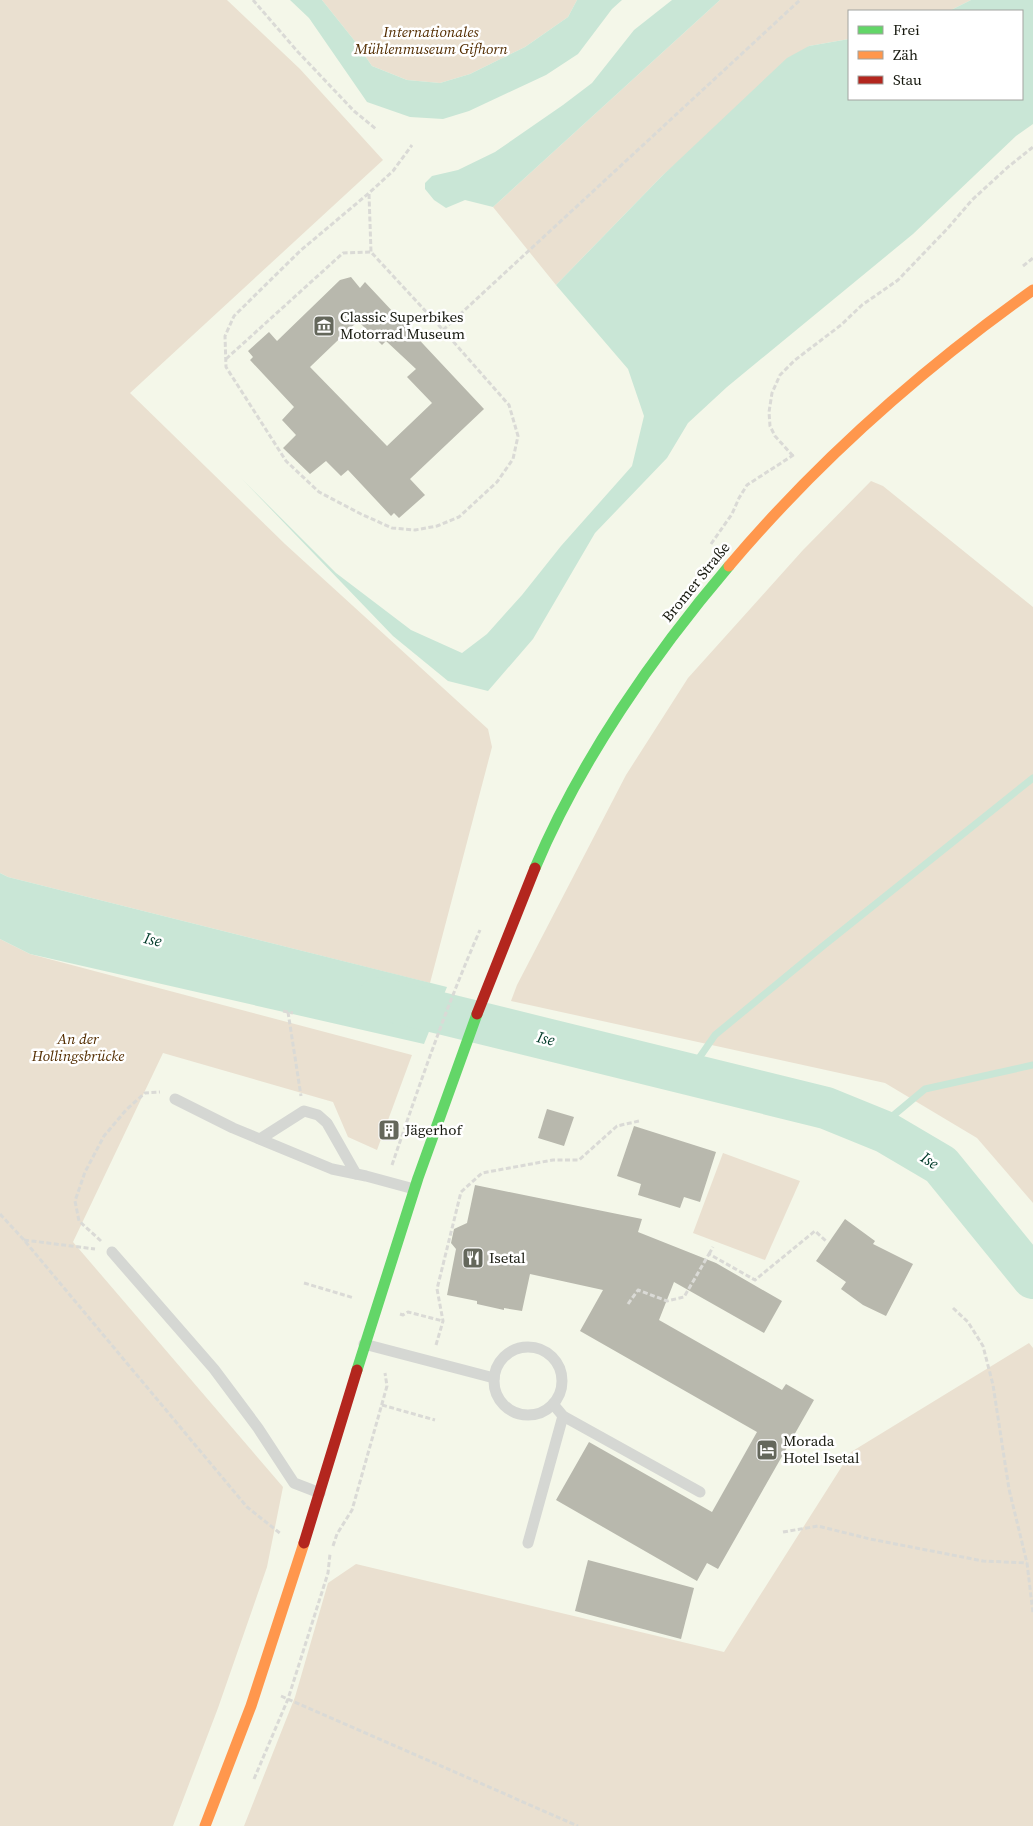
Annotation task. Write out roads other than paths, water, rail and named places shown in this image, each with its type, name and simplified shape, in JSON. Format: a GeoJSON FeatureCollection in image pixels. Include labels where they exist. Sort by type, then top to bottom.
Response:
{"type":"FeatureCollection","features":[{"type":"Feature","properties":{"kind":"main road","name":"Bromer Straße"},"geometry":{"type":"LineString","coordinates":[[205,1826],[257,1688],[414,1189],[458,1065],[541,852],[585,769],[634,689],[688,613],[748,541],[813,473],[882,410],[953,350],[1033,290]]}},
{"type":"Feature","properties":{"kind":"lane"},"geometry":{"type":"LineString","coordinates":[[175,1099],[233,1128],[332,1169],[414,1189]]}},
{"type":"Feature","properties":{"kind":"lane"},"geometry":{"type":"LineString","coordinates":[[260,1139],[304,1111],[318,1115],[327,1123],[356,1174]]}},
{"type":"Feature","properties":{"kind":"lane"},"geometry":{"type":"LineString","coordinates":[[112,1252],[214,1369],[258,1428],[294,1483],[320,1492]]}},
{"type":"Feature","properties":{"kind":"lane"},"geometry":{"type":"LineString","coordinates":[[364,1344],[494,1378]]}},
{"type":"Feature","properties":{"kind":"lane"},"geometry":{"type":"LineString","coordinates":[[524,1348],[536,1348],[547,1353],[555,1361],[562,1383],[559,1394],[553,1404],[544,1411],[524,1416],[504,1407],[494,1388],[494,1378],[497,1366],[504,1357],[513,1351],[524,1348]]}},
{"type":"Feature","properties":{"kind":"lane"},"geometry":{"type":"LineString","coordinates":[[553,1404],[562,1416],[700,1492]]}},
{"type":"Feature","properties":{"kind":"lane"},"geometry":{"type":"LineString","coordinates":[[528,1543],[562,1416]]}},
{"type":"Feature","properties":{"kind":"water"},"geometry":{"type":"Polygon","coordinates":[[[290,0],[322,0],[372,66],[407,80],[440,83],[470,74],[525,47],[568,17],[577,0],[622,0],[612,9],[578,54],[546,75],[469,111],[443,119],[410,117],[367,102],[309,18],[290,0]]]}},
{"type":"Feature","properties":{"kind":"water"},"geometry":{"type":"Polygon","coordinates":[[[672,0],[720,0],[493,207],[465,200],[446,208],[434,200],[425,189],[425,183],[432,176],[458,170],[495,152],[592,83],[634,30],[672,0]]]}},
{"type":"Feature","properties":{"kind":"water"},"geometry":{"type":"Polygon","coordinates":[[[971,0],[1033,0],[1033,124],[1016,136],[913,234],[727,387],[688,423],[667,458],[595,533],[533,639],[488,691],[448,681],[393,636],[241,478],[336,573],[411,630],[462,653],[487,634],[632,466],[644,416],[628,369],[556,285],[662,176],[787,58],[809,46],[848,39],[848,100],[1023,100],[1023,10],[951,10],[971,0]]]}},
{"type":"Feature","properties":{"kind":"water"},"geometry":{"type":"Polygon","coordinates":[[[0,873],[8,877],[447,987],[424,1044],[30,954],[0,939],[0,873]]]}},
{"type":"Feature","properties":{"kind":"waterway"},"geometry":{"type":"LineString","coordinates":[[688,1074],[715,1035],[1033,778]]}},
{"type":"Feature","properties":{"kind":"waterway","name":"Ise"},"geometry":{"type":"LineString","coordinates":[[379,998],[826,1108],[885,1132],[941,1165],[1033,1278]]}},
{"type":"Feature","properties":{"kind":"waterway"},"geometry":{"type":"LineString","coordinates":[[877,1129],[925,1089],[1033,1065]]}},
{"type":"Feature","properties":{"kind":"place","name":"Classic Superbikes Motorrad Museum"},"geometry":{"type":"Point","coordinates":[324,326]}},
{"type":"Feature","properties":{"kind":"place","name":"Jägerhof"},"geometry":{"type":"Point","coordinates":[389,1130]}},
{"type":"Feature","properties":{"kind":"place","name":"Isetal"},"geometry":{"type":"Point","coordinates":[473,1258]}},
{"type":"Feature","properties":{"kind":"place","name":"Morada Hotel Isetal"},"geometry":{"type":"Point","coordinates":[767,1450]}},
{"type":"Feature","properties":{"kind":"park label","name":"Internationales Mühlenmuseum Gifhorn"},"geometry":{"type":"Point","coordinates":[431,40]}},
{"type":"Feature","properties":{"kind":"park label","name":"An der Hollingsbrücke"},"geometry":{"type":"Point","coordinates":[78,1048]}}]}
